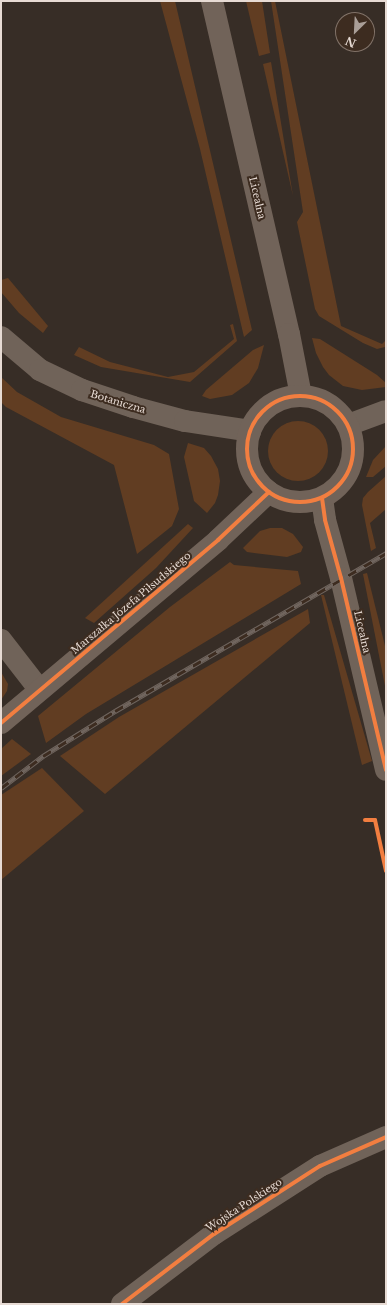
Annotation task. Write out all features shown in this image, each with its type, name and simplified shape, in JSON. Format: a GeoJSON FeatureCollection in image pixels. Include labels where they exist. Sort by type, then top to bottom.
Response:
{"type":"FeatureCollection","features":[{"type":"Feature","properties":{"kind":"main road","name":"Licealna"},"geometry":{"type":"LineString","coordinates":[[212,1],[289,334],[301,396]]}},
{"type":"Feature","properties":{"kind":"main road"},"geometry":{"type":"LineString","coordinates":[[301,396],[320,400],[336,410],[348,425],[354,445],[351,467],[340,486],[322,498],[309,502],[295,502],[281,498],[269,492],[258,481],[250,467],[248,450],[250,431],[258,416],[270,405],[285,398],[301,396]]}},
{"type":"Feature","properties":{"kind":"main road","name":"Marszałka Józefa Piłsudskiego"},"geometry":{"type":"LineString","coordinates":[[1,723],[218,540],[269,492]]}},
{"type":"Feature","properties":{"kind":"street","name":"Botaniczna"},"geometry":{"type":"LineString","coordinates":[[1,337],[40,370],[82,390],[133,407],[185,421],[250,431]]}},
{"type":"Feature","properties":{"kind":"street"},"geometry":{"type":"LineString","coordinates":[[348,425],[386,411]]}},
{"type":"Feature","properties":{"kind":"street","name":"Licealna"},"geometry":{"type":"LineString","coordinates":[[322,498],[325,520],[341,578],[386,770]]}},
{"type":"Feature","properties":{"kind":"street"},"geometry":{"type":"LineString","coordinates":[[1,640],[39,690]]}},
{"type":"Feature","properties":{"kind":"street","name":"Wojska Polskiego"},"geometry":{"type":"LineString","coordinates":[[122,1304],[214,1234],[320,1166],[386,1137]]}},
{"type":"Feature","properties":{"kind":"shaded area"},"geometry":{"type":"Polygon","coordinates":[[[160,1],[175,1],[252,330],[244,337],[200,149],[160,1]]]}},
{"type":"Feature","properties":{"kind":"shaded area"},"geometry":{"type":"Polygon","coordinates":[[[246,1],[262,1],[270,53],[259,56],[246,1]]]}},
{"type":"Feature","properties":{"kind":"shaded area"},"geometry":{"type":"Polygon","coordinates":[[[271,1],[275,1],[341,326],[382,344],[386,340],[385,347],[377,349],[363,343],[319,316],[315,309],[297,222],[303,212],[271,1]]]}},
{"type":"Feature","properties":{"kind":"shaded area"},"geometry":{"type":"Polygon","coordinates":[[[271,62],[293,196],[263,64],[271,62]]]}},
{"type":"Feature","properties":{"kind":"shaded area"},"geometry":{"type":"Polygon","coordinates":[[[8,278],[48,326],[43,333],[19,313],[1,292],[1,280],[8,278]]]}},
{"type":"Feature","properties":{"kind":"shaded area"},"geometry":{"type":"Polygon","coordinates":[[[233,324],[237,341],[190,382],[101,367],[74,355],[79,347],[110,362],[168,377],[194,372],[234,339],[230,325],[233,324]]]}},
{"type":"Feature","properties":{"kind":"shaded area"},"geometry":{"type":"Polygon","coordinates":[[[312,338],[320,339],[377,375],[386,383],[386,387],[362,390],[343,386],[329,375],[323,367],[316,353],[312,338]]]}},
{"type":"Feature","properties":{"kind":"shaded area"},"geometry":{"type":"Polygon","coordinates":[[[264,345],[258,368],[249,383],[232,395],[210,399],[202,396],[206,390],[253,350],[264,345]]]}},
{"type":"Feature","properties":{"kind":"shaded area"},"geometry":{"type":"Polygon","coordinates":[[[1,377],[17,392],[61,417],[154,445],[169,454],[179,509],[172,526],[137,554],[114,465],[6,407],[1,402],[1,377]]]}},
{"type":"Feature","properties":{"kind":"shaded area"},"geometry":{"type":"Polygon","coordinates":[[[298,421],[315,426],[323,434],[328,451],[323,468],[315,476],[298,481],[281,476],[273,468],[268,451],[273,434],[281,426],[298,421]]]}},
{"type":"Feature","properties":{"kind":"shaded area"},"geometry":{"type":"Polygon","coordinates":[[[188,443],[204,448],[211,456],[218,469],[220,481],[218,495],[215,503],[207,513],[194,501],[184,457],[188,443]]]}},
{"type":"Feature","properties":{"kind":"shaded area"},"geometry":{"type":"Polygon","coordinates":[[[386,446],[386,466],[373,477],[366,477],[373,460],[386,446]]]}},
{"type":"Feature","properties":{"kind":"shaded area"},"geometry":{"type":"Polygon","coordinates":[[[386,476],[386,509],[370,523],[376,548],[371,551],[362,505],[363,498],[386,476]]]}},
{"type":"Feature","properties":{"kind":"shaded area"},"geometry":{"type":"Polygon","coordinates":[[[188,524],[193,528],[156,568],[94,623],[85,618],[188,524]]]}},
{"type":"Feature","properties":{"kind":"shaded area"},"geometry":{"type":"Polygon","coordinates":[[[270,528],[282,528],[293,534],[303,547],[301,552],[287,557],[247,552],[243,548],[260,531],[270,528]]]}},
{"type":"Feature","properties":{"kind":"shaded area"},"geometry":{"type":"Polygon","coordinates":[[[230,562],[234,565],[298,571],[301,584],[86,714],[46,743],[38,716],[170,607],[230,562]]]}},
{"type":"Feature","properties":{"kind":"shaded area"},"geometry":{"type":"Polygon","coordinates":[[[367,573],[386,650],[386,691],[363,574],[367,573]]]}},
{"type":"Feature","properties":{"kind":"shaded area"},"geometry":{"type":"Polygon","coordinates":[[[321,595],[324,595],[372,761],[362,765],[321,595]]]}},
{"type":"Feature","properties":{"kind":"shaded area"},"geometry":{"type":"Polygon","coordinates":[[[308,609],[310,623],[105,794],[60,756],[119,717],[308,609]]]}},
{"type":"Feature","properties":{"kind":"shaded area"},"geometry":{"type":"Polygon","coordinates":[[[1,672],[8,684],[7,691],[1,700],[1,672]]]}},
{"type":"Feature","properties":{"kind":"shaded area"},"geometry":{"type":"Polygon","coordinates":[[[12,739],[31,754],[1,776],[1,749],[12,739]]]}},
{"type":"Feature","properties":{"kind":"shaded area"},"geometry":{"type":"Polygon","coordinates":[[[42,768],[84,811],[1,880],[1,795],[42,768]]]}},
{"type":"Feature","properties":{"kind":"railway"},"geometry":{"type":"LineString","coordinates":[[1,788],[43,756],[115,711],[386,553]]}},
{"type":"Feature","properties":{"kind":"cycle path"},"geometry":{"type":"LineString","coordinates":[[300,396],[320,400],[337,412],[349,429],[353,449],[349,469],[337,486],[320,498],[300,502],[280,498],[263,486],[251,469],[247,449],[251,429],[263,412],[280,400],[300,396]]}},
{"type":"Feature","properties":{"kind":"cycle path"},"geometry":{"type":"LineString","coordinates":[[1,723],[218,540],[269,492]]}},
{"type":"Feature","properties":{"kind":"cycle path"},"geometry":{"type":"LineString","coordinates":[[322,498],[325,520],[341,578],[386,770]]}},
{"type":"Feature","properties":{"kind":"cycle path"},"geometry":{"type":"LineString","coordinates":[[365,820],[375,820],[386,871]]}},
{"type":"Feature","properties":{"kind":"cycle path"},"geometry":{"type":"LineString","coordinates":[[122,1304],[214,1234],[320,1166],[386,1137]]}}]}
